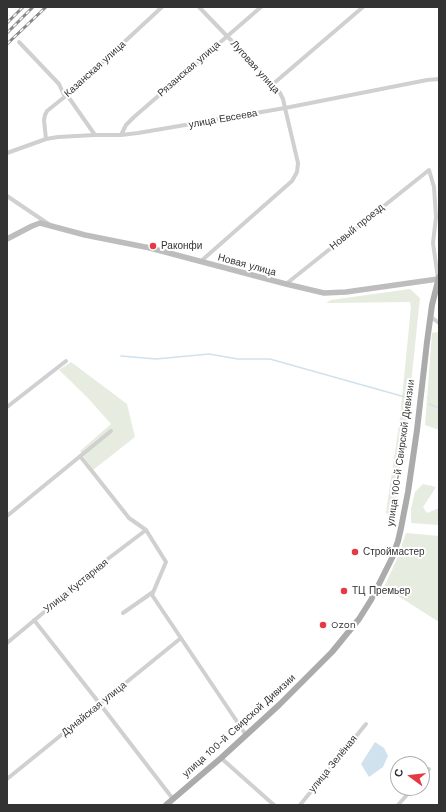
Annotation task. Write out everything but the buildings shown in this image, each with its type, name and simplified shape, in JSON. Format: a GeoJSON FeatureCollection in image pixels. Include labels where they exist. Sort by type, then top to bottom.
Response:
{"type":"FeatureCollection","features":[{"type":"Feature","properties":{"kind":"main road","name":"улица 100-й Свирской Дивизии"},"geometry":{"type":"LineString","coordinates":[[166,805],[280,705],[332,652],[359,619],[371,600],[392,558],[398,541],[408,492],[427,342],[435,292],[439,278]]}},
{"type":"Feature","properties":{"kind":"street","name":"Казанская улица"},"geometry":{"type":"LineString","coordinates":[[46,139],[44,120],[45,115],[50,108],[67,95],[162,7]]}},
{"type":"Feature","properties":{"kind":"street","name":"Луговая улица"},"geometry":{"type":"LineString","coordinates":[[199,7],[280,93],[286,108],[298,162],[298,170],[292,181],[200,262]]}},
{"type":"Feature","properties":{"kind":"street","name":"Рязанская улица"},"geometry":{"type":"LineString","coordinates":[[121,135],[126,125],[131,120],[261,7]]}},
{"type":"Feature","properties":{"kind":"street"},"geometry":{"type":"LineString","coordinates":[[273,84],[363,7]]}},
{"type":"Feature","properties":{"kind":"street"},"geometry":{"type":"LineString","coordinates":[[19,42],[58,84],[64,95],[67,95],[95,135]]}},
{"type":"Feature","properties":{"kind":"street","name":"улица Евсеева"},"geometry":{"type":"LineString","coordinates":[[7,152],[46,139],[95,135],[121,135],[286,108],[427,80],[439,79]]}},
{"type":"Feature","properties":{"kind":"street","name":"Новый проезд"},"geometry":{"type":"LineString","coordinates":[[286,284],[428,170],[434,187]]}},
{"type":"Feature","properties":{"kind":"street"},"geometry":{"type":"LineString","coordinates":[[439,187],[434,187],[436,220],[433,243],[439,278]]}},
{"type":"Feature","properties":{"kind":"street"},"geometry":{"type":"LineString","coordinates":[[7,196],[53,226]]}},
{"type":"Feature","properties":{"kind":"street","name":"Новая улица"},"geometry":{"type":"LineString","coordinates":[[7,239],[40,223],[85,235],[150,248],[317,292],[331,294],[439,278]]}},
{"type":"Feature","properties":{"kind":"street"},"geometry":{"type":"LineString","coordinates":[[431,317],[439,324]]}},
{"type":"Feature","properties":{"kind":"street"},"geometry":{"type":"LineString","coordinates":[[7,407],[66,361]]}},
{"type":"Feature","properties":{"kind":"street"},"geometry":{"type":"LineString","coordinates":[[7,516],[111,431]]}},
{"type":"Feature","properties":{"kind":"street"},"geometry":{"type":"LineString","coordinates":[[80,456],[129,518],[146,530],[166,562],[152,595],[246,735]]}},
{"type":"Feature","properties":{"kind":"street","name":"Улица Кустарная"},"geometry":{"type":"LineString","coordinates":[[7,642],[109,558],[146,530]]}},
{"type":"Feature","properties":{"kind":"street"},"geometry":{"type":"LineString","coordinates":[[123,613],[154,592]]}},
{"type":"Feature","properties":{"kind":"street"},"geometry":{"type":"LineString","coordinates":[[34,620],[173,799]]}},
{"type":"Feature","properties":{"kind":"street","name":"Дунайская улица"},"geometry":{"type":"LineString","coordinates":[[7,779],[181,638]]}},
{"type":"Feature","properties":{"kind":"street","name":"улица Зелёная"},"geometry":{"type":"LineString","coordinates":[[300,805],[366,724]]}},
{"type":"Feature","properties":{"kind":"street"},"geometry":{"type":"LineString","coordinates":[[221,758],[274,805]]}},
{"type":"Feature","properties":{"kind":"street"},"geometry":{"type":"LineString","coordinates":[[398,805],[406,796]]}},
{"type":"Feature","properties":{"kind":"shaded area"},"geometry":{"type":"Polygon","coordinates":[[[410,289],[420,298],[408,412],[393,516],[386,513],[400,418],[411,307],[410,302],[326,303],[331,300],[410,289]]]}},
{"type":"Feature","properties":{"kind":"shaded area"},"geometry":{"type":"Polygon","coordinates":[[[437,332],[439,334],[439,430],[425,425],[432,333],[437,332]]]}},
{"type":"Feature","properties":{"kind":"shaded area"},"geometry":{"type":"Polygon","coordinates":[[[71,362],[127,404],[135,437],[93,470],[80,451],[111,424],[87,397],[59,370],[71,362]]]}},
{"type":"Feature","properties":{"kind":"shaded area"},"geometry":{"type":"Polygon","coordinates":[[[423,484],[436,487],[423,507],[427,513],[439,508],[439,525],[411,523],[411,509],[415,492],[423,484]]]}},
{"type":"Feature","properties":{"kind":"shaded area"},"geometry":{"type":"Polygon","coordinates":[[[406,533],[439,536],[439,622],[384,587],[397,559],[406,533]]]}},
{"type":"Feature","properties":{"kind":"water"},"geometry":{"type":"Polygon","coordinates":[[[375,742],[384,748],[388,756],[383,767],[369,777],[361,764],[375,742]]]}},
{"type":"Feature","properties":{"kind":"waterway"},"geometry":{"type":"LineString","coordinates":[[121,356],[156,359],[209,354],[238,359],[270,359],[405,397]]}},
{"type":"Feature","properties":{"kind":"waterway"},"geometry":{"type":"LineString","coordinates":[[429,404],[439,408]]}},
{"type":"Feature","properties":{"kind":"railway"},"geometry":{"type":"LineString","coordinates":[[7,23],[23,7]]}},
{"type":"Feature","properties":{"kind":"railway"},"geometry":{"type":"LineString","coordinates":[[7,33],[33,7]]}},
{"type":"Feature","properties":{"kind":"railway"},"geometry":{"type":"LineString","coordinates":[[7,44],[46,7]]}},
{"type":"Feature","properties":{"kind":"place","name":"Раконфи"},"geometry":{"type":"Point","coordinates":[153,246]}},
{"type":"Feature","properties":{"kind":"place","name":"Строймастер"},"geometry":{"type":"Point","coordinates":[355,552]}},
{"type":"Feature","properties":{"kind":"place","name":"ТЦ Премьер"},"geometry":{"type":"Point","coordinates":[344,591]}},
{"type":"Feature","properties":{"kind":"place","name":"Ozon"},"geometry":{"type":"Point","coordinates":[323,625]}}]}
